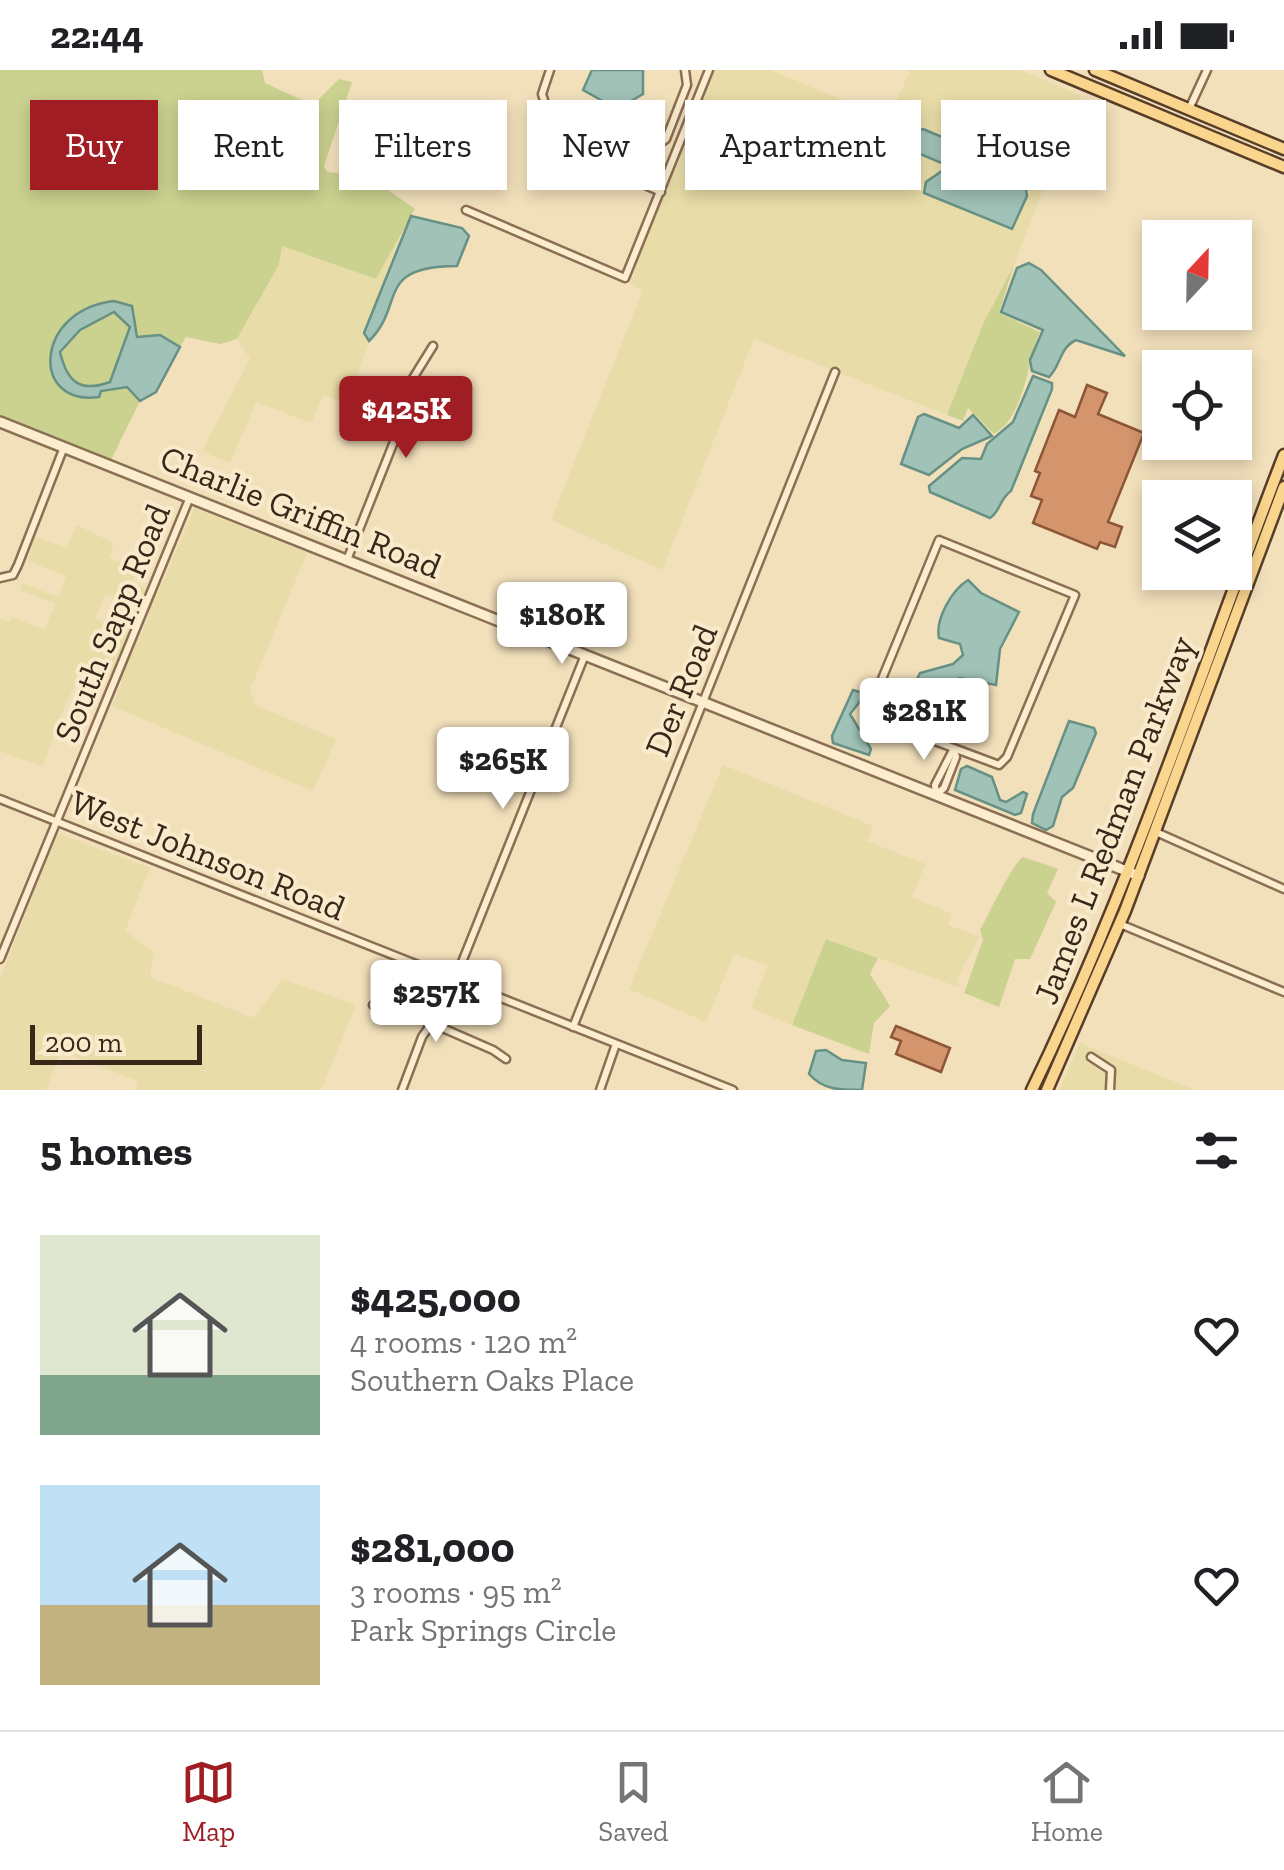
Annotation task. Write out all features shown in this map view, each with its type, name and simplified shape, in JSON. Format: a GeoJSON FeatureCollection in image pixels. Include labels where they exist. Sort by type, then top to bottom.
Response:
{"type":"FeatureCollection","features":[{"type":"Feature","properties":{"kind":"main road"},"geometry":{"type":"LineString","coordinates":[[1051,70],[1076,75],[1092,87],[1284,167]]}},
{"type":"Feature","properties":{"kind":"main road"},"geometry":{"type":"LineString","coordinates":[[1096,70],[1284,149]]}},
{"type":"Feature","properties":{"kind":"main road"},"geometry":{"type":"LineString","coordinates":[[1092,87],[1121,81]]}},
{"type":"Feature","properties":{"kind":"main road","name":"James L Redman Parkway"},"geometry":{"type":"LineString","coordinates":[[1032,1090],[1156,832],[1188,744],[1190,726],[1232,594],[1284,455]]}},
{"type":"Feature","properties":{"kind":"main road","name":"James L Redman Parkway"},"geometry":{"type":"LineString","coordinates":[[1048,1090],[1120,924],[1134,874],[1211,666],[1284,487]]}},
{"type":"Feature","properties":{"kind":"street"},"geometry":{"type":"LineString","coordinates":[[550,70],[542,94],[551,123],[638,159],[666,139],[686,85],[685,70]]}},
{"type":"Feature","properties":{"kind":"street"},"geometry":{"type":"LineString","coordinates":[[466,210],[625,278],[709,70]]}},
{"type":"Feature","properties":{"kind":"street"},"geometry":{"type":"LineString","coordinates":[[1190,110],[1207,70]]}},
{"type":"Feature","properties":{"kind":"street"},"geometry":{"type":"LineString","coordinates":[[655,190],[660,192]]}},
{"type":"Feature","properties":{"kind":"street"},"geometry":{"type":"LineString","coordinates":[[347,560],[395,439],[410,383],[432,346]]}},
{"type":"Feature","properties":{"kind":"street","name":"Der Road"},"geometry":{"type":"LineString","coordinates":[[572,1027],[835,372]]}},
{"type":"Feature","properties":{"kind":"street","name":"Charlie Griffin Road"},"geometry":{"type":"LineString","coordinates":[[0,422],[1134,874]]}},
{"type":"Feature","properties":{"kind":"street"},"geometry":{"type":"LineString","coordinates":[[0,578],[12,575],[18,565],[64,448]]}},
{"type":"Feature","properties":{"kind":"street","name":"South Sapp Road"},"geometry":{"type":"LineString","coordinates":[[0,960],[190,497]]}},
{"type":"Feature","properties":{"kind":"street"},"geometry":{"type":"LineString","coordinates":[[939,540],[1075,595],[1007,757],[999,765],[954,749],[900,728],[884,715],[878,691],[939,540]]}},
{"type":"Feature","properties":{"kind":"street"},"geometry":{"type":"LineString","coordinates":[[402,1090],[422,1037],[454,982],[585,655]]}},
{"type":"Feature","properties":{"kind":"street"},"geometry":{"type":"LineString","coordinates":[[936,795],[941,770],[954,749]]}},
{"type":"Feature","properties":{"kind":"street","name":"West Johnson Road"},"geometry":{"type":"LineString","coordinates":[[0,799],[733,1090]]}},
{"type":"Feature","properties":{"kind":"street"},"geometry":{"type":"LineString","coordinates":[[1156,832],[1284,888]]}},
{"type":"Feature","properties":{"kind":"street"},"geometry":{"type":"LineString","coordinates":[[1120,924],[1284,992]]}},
{"type":"Feature","properties":{"kind":"street"},"geometry":{"type":"LineString","coordinates":[[373,1005],[392,1006],[432,1022],[506,1059]]}},
{"type":"Feature","properties":{"kind":"street"},"geometry":{"type":"LineString","coordinates":[[600,1090],[616,1044]]}},
{"type":"Feature","properties":{"kind":"street"},"geometry":{"type":"LineString","coordinates":[[1091,1057],[1111,1070],[1110,1090]]}},
{"type":"Feature","properties":{"kind":"shaded area"},"geometry":{"type":"Polygon","coordinates":[[[712,70],[770,70],[843,100],[699,100],[712,70]]]}},
{"type":"Feature","properties":{"kind":"shaded area"},"geometry":{"type":"Polygon","coordinates":[[[910,70],[1020,70],[1082,96],[1077,100],[941,100],[941,135],[933,131],[928,158],[941,163],[941,172],[926,182],[924,193],[1012,228],[1026,190],[1043,190],[947,415],[754,339],[662,570],[551,520],[643,290],[630,285],[685,133],[685,190],[921,190],[921,100],[897,100],[910,70]]]}},
{"type":"Feature","properties":{"kind":"shaded area"},"geometry":{"type":"Polygon","coordinates":[[[403,229],[364,333],[369,341],[348,405],[323,395],[311,423],[256,402],[230,463],[202,451],[250,359],[237,339],[282,246],[376,279],[403,229]]]}},
{"type":"Feature","properties":{"kind":"shaded area"},"geometry":{"type":"Polygon","coordinates":[[[195,507],[307,553],[250,690],[255,705],[336,739],[313,791],[112,706],[122,681],[84,666],[43,767],[0,751],[0,619],[10,622],[12,617],[45,630],[55,604],[20,590],[22,583],[58,597],[66,576],[28,561],[35,536],[67,548],[76,525],[114,543],[109,557],[138,569],[133,583],[158,593],[195,507]],[[105,594],[95,619],[140,638],[150,613],[105,594]]]}},
{"type":"Feature","properties":{"kind":"shaded area"},"geometry":{"type":"Polygon","coordinates":[[[723,765],[873,826],[867,841],[925,864],[912,897],[952,914],[948,925],[980,937],[957,978],[960,988],[827,939],[792,1025],[751,1008],[768,965],[734,954],[706,1022],[629,989],[723,765]]]}},
{"type":"Feature","properties":{"kind":"shaded area"},"geometry":{"type":"Polygon","coordinates":[[[57,833],[150,868],[125,931],[153,952],[150,977],[254,1018],[282,979],[356,1005],[321,1090],[135,1090],[138,1081],[61,1051],[46,1090],[0,1090],[0,979],[57,833]]]}},
{"type":"Feature","properties":{"kind":"shaded area"},"geometry":{"type":"Polygon","coordinates":[[[1080,1043],[1165,1078],[1196,1090],[1059,1090],[1080,1043]]]}},
{"type":"Feature","properties":{"kind":"green space"},"geometry":{"type":"Polygon","coordinates":[[[0,70],[262,70],[265,83],[302,100],[178,100],[178,190],[319,190],[318,100],[339,79],[352,82],[346,100],[339,100],[339,121],[324,166],[327,172],[339,173],[339,190],[388,190],[415,209],[376,279],[282,246],[279,264],[237,339],[220,344],[186,337],[180,347],[160,335],[137,337],[132,307],[115,301],[53,340],[54,374],[70,392],[127,387],[140,401],[110,462],[0,418],[0,70]]]}},
{"type":"Feature","properties":{"kind":"green space"},"geometry":{"type":"Polygon","coordinates":[[[1014,265],[999,313],[1040,332],[1019,402],[994,434],[968,408],[963,421],[947,415],[983,324],[1014,265]]]}},
{"type":"Feature","properties":{"kind":"green space"},"geometry":{"type":"Polygon","coordinates":[[[115,311],[130,326],[110,382],[90,386],[76,383],[59,352],[80,330],[115,311]]]}},
{"type":"Feature","properties":{"kind":"green space"},"geometry":{"type":"Polygon","coordinates":[[[1023,857],[1058,869],[1047,893],[1056,902],[1030,959],[1015,959],[999,1007],[964,993],[983,940],[980,930],[1023,857]]]}},
{"type":"Feature","properties":{"kind":"green space"},"geometry":{"type":"Polygon","coordinates":[[[826,939],[878,958],[870,974],[890,1006],[874,1023],[869,1054],[792,1025],[826,939]]]}},
{"type":"Feature","properties":{"kind":"water"},"geometry":{"type":"Polygon","coordinates":[[[592,70],[643,70],[643,94],[633,100],[601,100],[583,90],[592,70]]]}},
{"type":"Feature","properties":{"kind":"water"},"geometry":{"type":"Polygon","coordinates":[[[921,130],[941,137],[941,163],[921,154],[921,130]]]}},
{"type":"Feature","properties":{"kind":"water"},"geometry":{"type":"Polygon","coordinates":[[[941,172],[941,190],[1026,190],[1027,196],[1012,229],[924,193],[926,182],[941,172]]]}},
{"type":"Feature","properties":{"kind":"water"},"geometry":{"type":"Polygon","coordinates":[[[411,216],[462,228],[469,236],[457,266],[431,268],[402,280],[380,327],[369,341],[364,333],[411,216]]]}},
{"type":"Feature","properties":{"kind":"water"},"geometry":{"type":"Polygon","coordinates":[[[1029,263],[1041,270],[1125,356],[1076,340],[1066,348],[1049,377],[1032,371],[1030,360],[1043,330],[1001,312],[1017,268],[1029,263]]]}},
{"type":"Feature","properties":{"kind":"water"},"geometry":{"type":"Polygon","coordinates":[[[114,301],[132,306],[137,337],[160,335],[180,347],[156,392],[140,401],[127,387],[101,391],[99,397],[77,396],[61,387],[52,373],[56,338],[68,321],[88,308],[114,301]],[[114,312],[80,330],[60,352],[71,378],[91,386],[110,382],[130,327],[114,312]]]}},
{"type":"Feature","properties":{"kind":"water"},"geometry":{"type":"Polygon","coordinates":[[[1033,376],[1052,383],[1052,389],[1011,491],[993,515],[990,518],[930,492],[929,486],[962,458],[981,459],[987,444],[1013,422],[1033,376]]]}},
{"type":"Feature","properties":{"kind":"water"},"geometry":{"type":"Polygon","coordinates":[[[924,414],[959,428],[973,415],[992,436],[962,449],[929,475],[901,464],[918,417],[924,414]]]}},
{"type":"Feature","properties":{"kind":"water"},"geometry":{"type":"Polygon","coordinates":[[[968,580],[981,593],[1019,612],[1000,649],[996,685],[960,678],[922,692],[915,683],[920,673],[953,664],[963,655],[960,644],[939,638],[938,630],[946,606],[968,580]]]}},
{"type":"Feature","properties":{"kind":"water"},"geometry":{"type":"Polygon","coordinates":[[[853,690],[866,694],[850,714],[871,749],[869,755],[833,743],[832,736],[853,690]]]}},
{"type":"Feature","properties":{"kind":"water"},"geometry":{"type":"Polygon","coordinates":[[[1069,721],[1094,728],[1096,733],[1073,788],[1062,797],[1053,826],[1046,830],[1032,823],[1033,814],[1069,721]]]}},
{"type":"Feature","properties":{"kind":"water"},"geometry":{"type":"Polygon","coordinates":[[[967,766],[992,777],[1000,800],[1006,802],[1023,792],[1027,794],[1021,813],[1015,815],[955,790],[961,769],[967,766]]]}},
{"type":"Feature","properties":{"kind":"water"},"geometry":{"type":"Polygon","coordinates":[[[826,1050],[842,1060],[866,1063],[862,1090],[826,1086],[809,1074],[816,1051],[826,1050]]]}},
{"type":"Feature","properties":{"kind":"building"},"geometry":{"type":"Polygon","coordinates":[[[1087,385],[1107,393],[1098,414],[1142,432],[1108,522],[1122,527],[1115,547],[1100,542],[1097,549],[1033,523],[1042,500],[1031,496],[1040,473],[1035,471],[1059,410],[1075,417],[1087,385]]]}},
{"type":"Feature","properties":{"kind":"building"},"geometry":{"type":"Polygon","coordinates":[[[896,1026],[950,1048],[941,1072],[896,1054],[901,1041],[891,1037],[896,1026]]]}}]}
